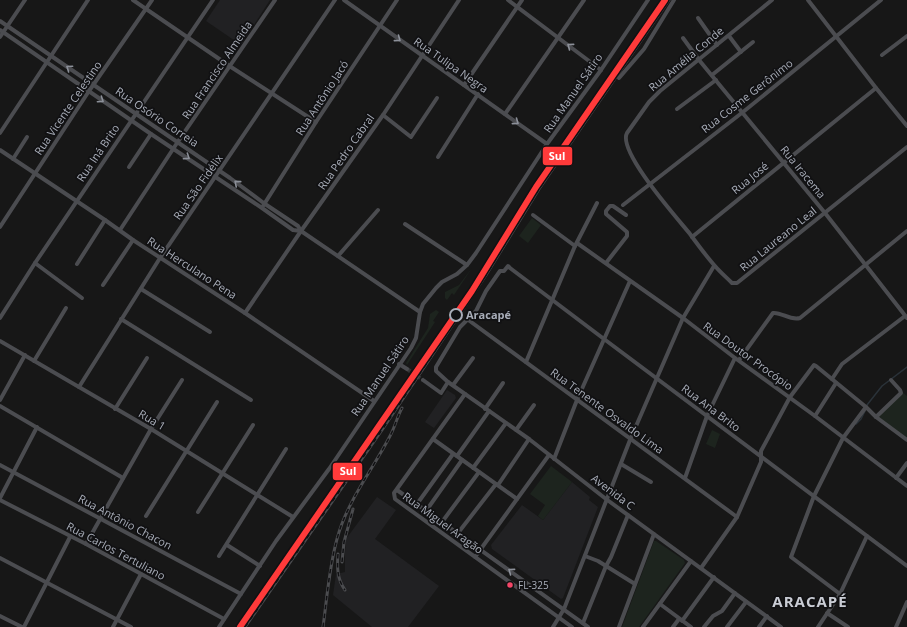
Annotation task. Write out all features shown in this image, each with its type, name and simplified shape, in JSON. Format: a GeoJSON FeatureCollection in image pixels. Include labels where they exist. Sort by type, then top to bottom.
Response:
{"type":"FeatureCollection","features":[{"type":"Feature","properties":{"kind":"street"},"geometry":{"type":"LineString","coordinates":[[0,37],[2,31],[25,0]]}},
{"type":"Feature","properties":{"kind":"street"},"geometry":{"type":"LineString","coordinates":[[0,133],[88,0]]}},
{"type":"Feature","properties":{"kind":"street"},"geometry":{"type":"LineString","coordinates":[[133,0],[316,122]]}},
{"type":"Feature","properties":{"kind":"street","name":"Rua Vicente Celestino"},"geometry":{"type":"LineString","coordinates":[[0,227],[93,85],[152,0]]}},
{"type":"Feature","properties":{"kind":"street","name":"Rua Iná Brito"},"geometry":{"type":"LineString","coordinates":[[0,318],[76,201],[213,0]]}},
{"type":"Feature","properties":{"kind":"street","name":"Rua Francisco Almeida"},"geometry":{"type":"LineString","coordinates":[[120,230],[275,0]]}},
{"type":"Feature","properties":{"kind":"street","name":"Rua São Fidélix"},"geometry":{"type":"LineString","coordinates":[[79,387],[160,258],[335,0]]}},
{"type":"Feature","properties":{"kind":"street","name":"Rua Tulipa Negra"},"geometry":{"type":"LineString","coordinates":[[344,0],[547,144]]}},
{"type":"Feature","properties":{"kind":"street","name":"Rua Antônio Jacó"},"geometry":{"type":"LineString","coordinates":[[263,206],[316,122],[397,0]]}},
{"type":"Feature","properties":{"kind":"street","name":"Rua Pedro Cabral"},"geometry":{"type":"LineString","coordinates":[[245,313],[383,116],[459,0]]}},
{"type":"Feature","properties":{"kind":"street"},"geometry":{"type":"LineString","coordinates":[[508,0],[601,70]]}},
{"type":"Feature","properties":{"kind":"street"},"geometry":{"type":"LineString","coordinates":[[464,86],[522,0]]}},
{"type":"Feature","properties":{"kind":"street"},"geometry":{"type":"LineString","coordinates":[[505,114],[584,0]]}},
{"type":"Feature","properties":{"kind":"street","name":"Rua Manuel Sátiro"},"geometry":{"type":"LineString","coordinates":[[219,627],[293,517],[329,469],[411,348],[416,338],[420,312],[423,304],[442,282],[457,274],[467,265],[547,144],[601,70],[648,0]]}},
{"type":"Feature","properties":{"kind":"street"},"geometry":{"type":"LineString","coordinates":[[619,78],[644,49],[674,0]]}},
{"type":"Feature","properties":{"kind":"street","name":"Rua Amélia Conde"},"geometry":{"type":"LineString","coordinates":[[650,184],[634,160],[626,143],[626,136],[649,102],[660,91],[772,0]]}},
{"type":"Feature","properties":{"kind":"street"},"geometry":{"type":"LineString","coordinates":[[808,0],[907,126]]}},
{"type":"Feature","properties":{"kind":"street","name":"Rua Cosme Gerônimo"},"geometry":{"type":"LineString","coordinates":[[622,205],[743,112],[881,0]]}},
{"type":"Feature","properties":{"kind":"street"},"geometry":{"type":"LineString","coordinates":[[698,18],[717,45]]}},
{"type":"Feature","properties":{"kind":"street","name":"Rua Osório Correia"},"geometry":{"type":"LineString","coordinates":[[0,21],[220,171],[263,206]]}},
{"type":"Feature","properties":{"kind":"street","name":"Rua Osório Correia"},"geometry":{"type":"LineString","coordinates":[[2,31],[216,177],[298,226],[301,231],[420,312]]}},
{"type":"Feature","properties":{"kind":"street"},"geometry":{"type":"LineString","coordinates":[[728,36],[741,52]]}},
{"type":"Feature","properties":{"kind":"street"},"geometry":{"type":"LineString","coordinates":[[882,55],[907,36]]}},
{"type":"Feature","properties":{"kind":"street","name":"Rua Iracema"},"geometry":{"type":"LineString","coordinates":[[683,38],[699,60],[825,213],[906,317]]}},
{"type":"Feature","properties":{"kind":"street"},"geometry":{"type":"LineString","coordinates":[[712,75],[753,42]]}},
{"type":"Feature","properties":{"kind":"street"},"geometry":{"type":"LineString","coordinates":[[677,109],[716,80]]}},
{"type":"Feature","properties":{"kind":"street","name":"Rua José"},"geometry":{"type":"LineString","coordinates":[[692,237],[876,88]]}},
{"type":"Feature","properties":{"kind":"street"},"geometry":{"type":"LineString","coordinates":[[438,156],[478,94]]}},
{"type":"Feature","properties":{"kind":"street"},"geometry":{"type":"LineString","coordinates":[[383,116],[411,137],[437,98]]}},
{"type":"Feature","properties":{"kind":"street"},"geometry":{"type":"LineString","coordinates":[[129,167],[151,134]]}},
{"type":"Feature","properties":{"kind":"street"},"geometry":{"type":"LineString","coordinates":[[13,159],[27,137]]}},
{"type":"Feature","properties":{"kind":"street","name":"Rua Laureano Leal"},"geometry":{"type":"LineString","coordinates":[[714,266],[735,284],[738,283],[907,147]]}},
{"type":"Feature","properties":{"kind":"street","name":"Rua Herculano Pena"},"geometry":{"type":"LineString","coordinates":[[0,150],[374,401]]}},
{"type":"Feature","properties":{"kind":"street"},"geometry":{"type":"LineString","coordinates":[[553,627],[564,609],[630,440],[683,318],[714,266],[650,184]]}},
{"type":"Feature","properties":{"kind":"street"},"geometry":{"type":"LineString","coordinates":[[526,362],[576,244],[597,203]]}},
{"type":"Feature","properties":{"kind":"street"},"geometry":{"type":"LineString","coordinates":[[606,263],[627,236],[627,232],[606,214],[606,211],[610,206],[613,206],[626,215]]}},
{"type":"Feature","properties":{"kind":"street"},"geometry":{"type":"LineString","coordinates":[[338,256],[378,210]]}},
{"type":"Feature","properties":{"kind":"street","name":"Rua Doutor Procópio"},"geometry":{"type":"LineString","coordinates":[[533,215],[606,263],[683,318],[907,486]]}},
{"type":"Feature","properties":{"kind":"street"},"geometry":{"type":"LineString","coordinates":[[77,264],[105,220]]}},
{"type":"Feature","properties":{"kind":"street"},"geometry":{"type":"LineString","coordinates":[[404,224],[467,265]]}},
{"type":"Feature","properties":{"kind":"street"},"geometry":{"type":"LineString","coordinates":[[685,478],[707,416],[737,359],[773,313],[776,312],[794,319],[800,318],[907,231]]}},
{"type":"Feature","properties":{"kind":"street"},"geometry":{"type":"LineString","coordinates":[[103,285],[132,240]]}},
{"type":"Feature","properties":{"kind":"street"},"geometry":{"type":"LineString","coordinates":[[35,263],[82,298]]}},
{"type":"Feature","properties":{"kind":"street","name":"Rua Ana Brito"},"geometry":{"type":"LineString","coordinates":[[467,319],[476,311],[486,291],[500,272],[504,271],[508,266],[907,566]]}},
{"type":"Feature","properties":{"kind":"street"},"geometry":{"type":"LineString","coordinates":[[554,458],[577,400],[630,281]]}},
{"type":"Feature","properties":{"kind":"street"},"geometry":{"type":"LineString","coordinates":[[141,289],[210,332]]}},
{"type":"Feature","properties":{"kind":"street"},"geometry":{"type":"LineString","coordinates":[[34,361],[66,308]]}},
{"type":"Feature","properties":{"kind":"street"},"geometry":{"type":"LineString","coordinates":[[832,379],[842,364],[906,317]]}},
{"type":"Feature","properties":{"kind":"street"},"geometry":{"type":"LineString","coordinates":[[121,319],[251,400]]}},
{"type":"Feature","properties":{"kind":"street","name":"Rua Tenente Osvaldo Lima"},"geometry":{"type":"LineString","coordinates":[[467,319],[736,517]]}},
{"type":"Feature","properties":{"kind":"street","name":"Avenida C"},"geometry":{"type":"LineString","coordinates":[[467,319],[460,327],[436,370],[448,382],[529,439],[606,499],[781,627]]}},
{"type":"Feature","properties":{"kind":"street","name":"Rua 1"},"geometry":{"type":"LineString","coordinates":[[0,341],[151,430],[293,517]]}},
{"type":"Feature","properties":{"kind":"street"},"geometry":{"type":"LineString","coordinates":[[0,400],[25,355]]}},
{"type":"Feature","properties":{"kind":"street"},"geometry":{"type":"LineString","coordinates":[[115,409],[147,358]]}},
{"type":"Feature","properties":{"kind":"street"},"geometry":{"type":"LineString","coordinates":[[453,385],[473,358]]}},
{"type":"Feature","properties":{"kind":"street"},"geometry":{"type":"LineString","coordinates":[[399,364],[407,369]]}},
{"type":"Feature","properties":{"kind":"street"},"geometry":{"type":"LineString","coordinates":[[701,568],[736,517],[761,462],[761,451],[790,397],[814,365],[866,407],[876,417],[907,440]]}},
{"type":"Feature","properties":{"kind":"street"},"geometry":{"type":"LineString","coordinates":[[86,544],[151,430],[182,380]]}},
{"type":"Feature","properties":{"kind":"street"},"geometry":{"type":"LineString","coordinates":[[422,380],[441,393],[448,382]]}},
{"type":"Feature","properties":{"kind":"street"},"geometry":{"type":"LineString","coordinates":[[876,417],[901,393],[890,380]]}},
{"type":"Feature","properties":{"kind":"street"},"geometry":{"type":"LineString","coordinates":[[417,504],[455,455],[487,410],[503,383]]}},
{"type":"Feature","properties":{"kind":"street"},"geometry":{"type":"LineString","coordinates":[[815,416],[836,383]]}},
{"type":"Feature","properties":{"kind":"street"},"geometry":{"type":"LineString","coordinates":[[397,490],[465,394]]}},
{"type":"Feature","properties":{"kind":"street"},"geometry":{"type":"LineString","coordinates":[[146,516],[217,402]]}},
{"type":"Feature","properties":{"kind":"street"},"geometry":{"type":"LineString","coordinates":[[516,430],[534,405]]}},
{"type":"Feature","properties":{"kind":"street"},"geometry":{"type":"LineString","coordinates":[[0,406],[123,478]]}},
{"type":"Feature","properties":{"kind":"street"},"geometry":{"type":"LineString","coordinates":[[840,594],[791,557],[814,496],[843,438],[866,407]]}},
{"type":"Feature","properties":{"kind":"street"},"geometry":{"type":"LineString","coordinates":[[473,468],[506,423]]}},
{"type":"Feature","properties":{"kind":"street"},"geometry":{"type":"LineString","coordinates":[[198,512],[253,425]]}},
{"type":"Feature","properties":{"kind":"street"},"geometry":{"type":"LineString","coordinates":[[0,499],[37,427]]}},
{"type":"Feature","properties":{"kind":"street"},"geometry":{"type":"LineString","coordinates":[[433,439],[517,499]]}},
{"type":"Feature","properties":{"kind":"street"},"geometry":{"type":"LineString","coordinates":[[449,539],[497,484],[529,439]]}},
{"type":"Feature","properties":{"kind":"street"},"geometry":{"type":"LineString","coordinates":[[219,556],[286,449]]}},
{"type":"Feature","properties":{"kind":"street"},"geometry":{"type":"LineString","coordinates":[[475,557],[549,455]]}},
{"type":"Feature","properties":{"kind":"street"},"geometry":{"type":"LineString","coordinates":[[426,511],[462,460]]}},
{"type":"Feature","properties":{"kind":"street"},"geometry":{"type":"LineString","coordinates":[[896,478],[907,463]]}},
{"type":"Feature","properties":{"kind":"street"},"geometry":{"type":"LineString","coordinates":[[621,464],[651,482]]}},
{"type":"Feature","properties":{"kind":"street","name":"Rua Antônio Chacon"},"geometry":{"type":"LineString","coordinates":[[0,465],[100,520],[242,594]]}},
{"type":"Feature","properties":{"kind":"street"},"geometry":{"type":"LineString","coordinates":[[442,522],[479,472]]}},
{"type":"Feature","properties":{"kind":"street","name":"Rua Miguel Aragão"},"geometry":{"type":"LineString","coordinates":[[572,627],[398,502],[394,497],[397,490],[588,627]]}},
{"type":"Feature","properties":{"kind":"street","name":"Rua Carlos Tertuliano"},"geometry":{"type":"LineString","coordinates":[[0,499],[224,619]]}},
{"type":"Feature","properties":{"kind":"street"},"geometry":{"type":"LineString","coordinates":[[583,623],[606,566],[612,557],[628,515]]}},
{"type":"Feature","properties":{"kind":"street"},"geometry":{"type":"LineString","coordinates":[[619,627],[654,534]]}},
{"type":"Feature","properties":{"kind":"street"},"geometry":{"type":"LineString","coordinates":[[818,627],[840,594],[868,536]]}},
{"type":"Feature","properties":{"kind":"street"},"geometry":{"type":"LineString","coordinates":[[0,616],[23,627],[70,537]]}},
{"type":"Feature","properties":{"kind":"street"},"geometry":{"type":"LineString","coordinates":[[226,545],[260,566]]}},
{"type":"Feature","properties":{"kind":"street"},"geometry":{"type":"LineString","coordinates":[[585,556],[598,561],[635,584]]}},
{"type":"Feature","properties":{"kind":"street"},"geometry":{"type":"LineString","coordinates":[[0,558],[131,627]]}},
{"type":"Feature","properties":{"kind":"street"},"geometry":{"type":"LineString","coordinates":[[643,627],[691,561]]}},
{"type":"Feature","properties":{"kind":"street"},"geometry":{"type":"LineString","coordinates":[[113,627],[141,574]]}},
{"type":"Feature","properties":{"kind":"street"},"geometry":{"type":"LineString","coordinates":[[673,627],[714,577]]}},
{"type":"Feature","properties":{"kind":"street"},"geometry":{"type":"LineString","coordinates":[[704,627],[713,616],[722,610],[735,593]]}},
{"type":"Feature","properties":{"kind":"street"},"geometry":{"type":"LineString","coordinates":[[537,602],[543,594]]}},
{"type":"Feature","properties":{"kind":"street"},"geometry":{"type":"LineString","coordinates":[[727,627],[746,602]]}},
{"type":"Feature","properties":{"kind":"street"},"geometry":{"type":"LineString","coordinates":[[896,627],[907,602]]}},
{"type":"Feature","properties":{"kind":"street"},"geometry":{"type":"LineString","coordinates":[[660,604],[691,627]]}},
{"type":"Feature","properties":{"kind":"street"},"geometry":{"type":"LineString","coordinates":[[827,613],[848,627]]}},
{"type":"Feature","properties":{"kind":"street"},"geometry":{"type":"LineString","coordinates":[[759,627],[766,616]]}},
{"type":"Feature","properties":{"kind":"shaded area"},"geometry":{"type":"Polygon","coordinates":[[[220,0],[270,0],[241,45],[206,21],[220,0]]]}},
{"type":"Feature","properties":{"kind":"shaded area"},"geometry":{"type":"Polygon","coordinates":[[[532,218],[541,225],[528,243],[519,236],[532,218]]]}},
{"type":"Feature","properties":{"kind":"shaded area"},"geometry":{"type":"Polygon","coordinates":[[[472,268],[454,295],[452,293],[447,300],[445,298],[445,292],[459,285],[472,268]]]}},
{"type":"Feature","properties":{"kind":"shaded area"},"geometry":{"type":"Polygon","coordinates":[[[436,310],[439,312],[433,321],[435,322],[407,365],[406,363],[428,328],[430,314],[436,310]]]}},
{"type":"Feature","properties":{"kind":"shaded area"},"geometry":{"type":"Polygon","coordinates":[[[447,390],[455,395],[456,398],[434,428],[425,422],[447,390]]]}},
{"type":"Feature","properties":{"kind":"shaded area"},"geometry":{"type":"Polygon","coordinates":[[[902,392],[907,396],[907,439],[878,417],[902,392]]]}},
{"type":"Feature","properties":{"kind":"shaded area"},"geometry":{"type":"Polygon","coordinates":[[[712,430],[720,434],[715,448],[706,444],[712,430]]]}},
{"type":"Feature","properties":{"kind":"shaded area"},"geometry":{"type":"Polygon","coordinates":[[[551,466],[572,482],[543,520],[538,516],[545,505],[530,494],[551,466]]]}},
{"type":"Feature","properties":{"kind":"shaded area"},"geometry":{"type":"Polygon","coordinates":[[[572,482],[590,497],[589,500],[598,507],[563,598],[561,599],[492,549],[491,545],[522,505],[543,520],[572,482]]]}},
{"type":"Feature","properties":{"kind":"shaded area"},"geometry":{"type":"Polygon","coordinates":[[[377,497],[396,510],[375,539],[439,586],[408,627],[372,627],[333,595],[336,574],[345,572],[346,539],[377,497]]]}},
{"type":"Feature","properties":{"kind":"shaded area"},"geometry":{"type":"Polygon","coordinates":[[[654,541],[684,560],[685,563],[639,627],[622,627],[654,541]]]}},
{"type":"Feature","properties":{"kind":"waterway"},"geometry":{"type":"LineString","coordinates":[[867,405],[882,386],[907,367]]}},
{"type":"Feature","properties":{"kind":"waterway"},"geometry":{"type":"LineString","coordinates":[[856,424],[861,419],[865,411]]}},
{"type":"Feature","properties":{"kind":"tunnel"},"geometry":{"type":"LineString","coordinates":[[407,369],[423,380]]}},
{"type":"Feature","properties":{"kind":"railway"},"geometry":{"type":"LineString","coordinates":[[245,627],[382,430],[486,275],[539,189],[669,0]]}},
{"type":"Feature","properties":{"kind":"railway"},"geometry":{"type":"LineString","coordinates":[[323,627],[328,583],[341,525],[353,499],[390,436],[402,408]]}},
{"type":"Feature","properties":{"kind":"railway"},"geometry":{"type":"LineString","coordinates":[[342,562],[344,542],[353,509]]}},
{"type":"Feature","properties":{"kind":"railway"},"geometry":{"type":"LineString","coordinates":[[338,554],[338,573],[340,582],[345,590]]}},
{"type":"Feature","properties":{"kind":"transit line","name":"Sul"},"geometry":{"type":"LineString","coordinates":[[240,627],[472,291],[536,187],[665,0]]}},
{"type":"Feature","properties":{"kind":"place","name":"Aracapé"},"geometry":{"type":"Point","coordinates":[456,315]}},
{"type":"Feature","properties":{"kind":"place","name":"FL-325"},"geometry":{"type":"Point","coordinates":[510,585]}},
{"type":"Feature","properties":{"kind":"district","name":"ARACAPÉ"},"geometry":{"type":"Point","coordinates":[810,602]}}]}
